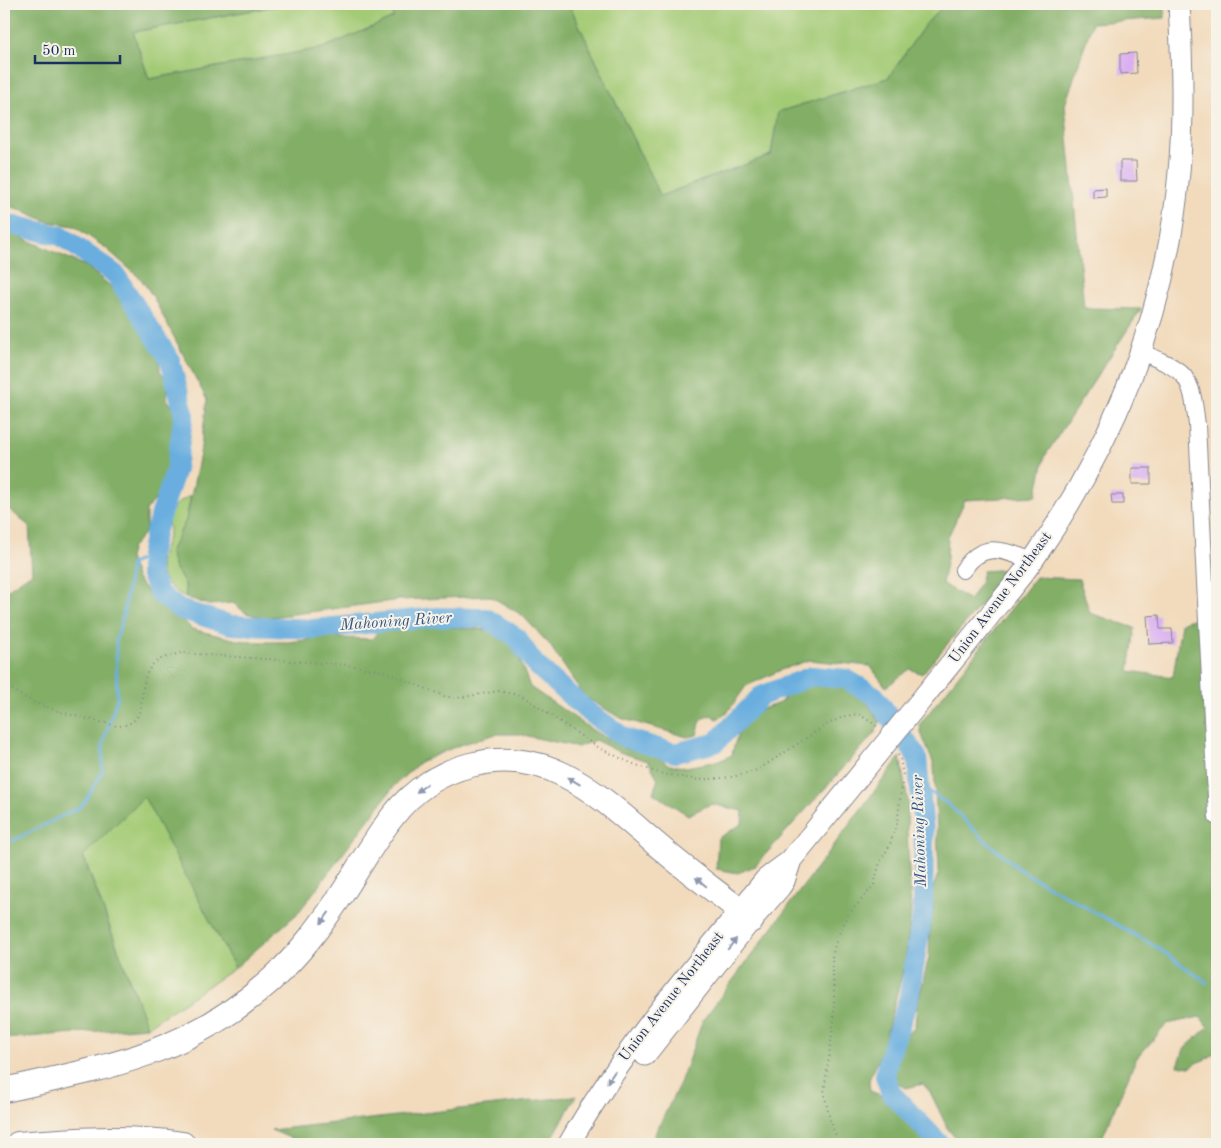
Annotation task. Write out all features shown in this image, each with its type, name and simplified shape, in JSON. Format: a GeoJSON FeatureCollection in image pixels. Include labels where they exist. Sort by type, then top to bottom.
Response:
{"type":"FeatureCollection","features":[{"type":"Feature","properties":{"kind":"highway"},"geometry":{"type":"LineString","coordinates":[[4,1090],[79,1074],[140,1057],[187,1037],[231,1011],[272,979],[307,942],[342,893],[384,828],[405,802],[425,785],[463,766],[488,761],[514,761],[547,768],[563,774],[592,793],[705,885],[746,915]]}},
{"type":"Feature","properties":{"kind":"highway"},"geometry":{"type":"LineString","coordinates":[[18,1144],[88,1139],[148,1140],[183,1144]]}},
{"type":"Feature","properties":{"kind":"main road","name":"Union Avenue Northeast"},"geometry":{"type":"LineString","coordinates":[[585,1144],[638,1063],[746,915],[765,880],[790,862],[1033,561],[1096,458],[1121,404],[1141,352],[1170,240],[1178,180],[1182,103],[1179,4]]}},
{"type":"Feature","properties":{"kind":"main road","name":"Union Avenue Northeast"},"geometry":{"type":"LineString","coordinates":[[569,1144],[597,1097],[678,986],[746,915]]}},
{"type":"Feature","properties":{"kind":"street"},"geometry":{"type":"LineString","coordinates":[[1141,352],[1170,364],[1180,371],[1188,382],[1194,400],[1211,561],[1217,818]]}},
{"type":"Feature","properties":{"kind":"street"},"geometry":{"type":"LineString","coordinates":[[963,570],[971,558],[982,551],[989,550],[1017,555],[1033,561]]}},
{"type":"Feature","properties":{"kind":"path"},"geometry":{"type":"LineString","coordinates":[[4,683],[11,690],[41,705],[116,726]]}},
{"type":"Feature","properties":{"kind":"green space"},"geometry":{"type":"Polygon","coordinates":[[[4,4],[287,4],[133,32],[149,79],[323,48],[393,18],[395,4],[569,4],[660,196],[771,155],[778,112],[888,78],[925,25],[945,4],[1165,4],[1165,18],[1092,23],[1065,105],[1084,308],[1141,309],[1045,456],[1036,496],[965,500],[948,537],[947,559],[942,584],[970,600],[980,583],[983,571],[1011,569],[922,674],[910,669],[886,687],[870,666],[809,660],[746,686],[727,713],[717,719],[711,715],[701,719],[697,735],[687,737],[620,718],[584,696],[549,644],[522,615],[490,596],[400,600],[264,618],[246,613],[233,603],[209,605],[186,597],[185,584],[175,569],[170,552],[186,520],[200,454],[207,400],[152,295],[141,279],[107,249],[74,226],[49,222],[19,209],[4,205],[4,4]]]}},
{"type":"Feature","properties":{"kind":"green space"},"geometry":{"type":"Polygon","coordinates":[[[287,4],[395,4],[394,18],[323,48],[149,79],[133,32],[287,4]]]}},
{"type":"Feature","properties":{"kind":"green space"},"geometry":{"type":"Polygon","coordinates":[[[569,4],[945,4],[925,25],[888,78],[778,112],[771,155],[660,196],[569,4]]]}},
{"type":"Feature","properties":{"kind":"green space"},"geometry":{"type":"Polygon","coordinates":[[[4,230],[12,230],[25,239],[86,266],[120,294],[159,356],[160,371],[168,381],[167,399],[177,413],[179,425],[162,492],[146,510],[146,531],[132,547],[129,558],[137,579],[151,596],[164,608],[180,617],[192,629],[237,640],[259,642],[307,640],[330,633],[341,638],[372,639],[385,624],[413,621],[435,622],[451,627],[492,630],[515,647],[530,687],[597,733],[624,748],[655,754],[669,765],[686,767],[719,761],[732,755],[738,734],[751,718],[763,709],[781,702],[787,692],[793,688],[810,683],[839,683],[847,685],[857,692],[880,722],[874,734],[755,866],[738,873],[716,869],[718,838],[742,824],[743,811],[711,804],[688,815],[653,793],[658,779],[648,761],[619,752],[595,740],[578,747],[518,734],[496,734],[457,746],[420,762],[395,785],[298,913],[235,968],[144,797],[83,856],[147,1027],[4,1039],[4,592],[32,573],[29,526],[4,505],[4,230]]]}},
{"type":"Feature","properties":{"kind":"green space"},"geometry":{"type":"Polygon","coordinates":[[[191,495],[186,520],[170,552],[175,569],[185,584],[186,597],[175,591],[166,582],[160,564],[169,531],[168,519],[170,512],[178,503],[191,495]]]}},
{"type":"Feature","properties":{"kind":"green space"},"geometry":{"type":"Polygon","coordinates":[[[1036,577],[1079,579],[1090,613],[1135,628],[1129,671],[1173,677],[1181,623],[1203,615],[1217,972],[1217,1051],[1191,1067],[1178,1066],[1184,1049],[1208,1027],[1200,1017],[1167,1024],[1136,1059],[1102,1138],[1104,1144],[960,1144],[948,1129],[930,1092],[923,1084],[906,1088],[894,1082],[893,1070],[901,1041],[915,1026],[917,1006],[929,957],[930,925],[933,910],[932,892],[939,871],[934,765],[921,733],[920,724],[1036,577]]]}},
{"type":"Feature","properties":{"kind":"green space"},"geometry":{"type":"Polygon","coordinates":[[[900,757],[908,803],[907,829],[911,912],[905,963],[882,1051],[869,1080],[870,1091],[894,1104],[917,1134],[929,1144],[650,1144],[680,1083],[703,1020],[900,757]]]}},
{"type":"Feature","properties":{"kind":"green space"},"geometry":{"type":"Polygon","coordinates":[[[144,796],[235,968],[147,1027],[83,855],[144,796]]]}},
{"type":"Feature","properties":{"kind":"green space"},"geometry":{"type":"Polygon","coordinates":[[[576,1096],[549,1144],[305,1144],[271,1130],[576,1096]]]}},
{"type":"Feature","properties":{"kind":"building"},"geometry":{"type":"Polygon","coordinates":[[[1136,53],[1137,73],[1120,74],[1120,54],[1136,53]]]}},
{"type":"Feature","properties":{"kind":"building"},"geometry":{"type":"Polygon","coordinates":[[[1120,161],[1136,161],[1137,181],[1120,181],[1120,161]]]}},
{"type":"Feature","properties":{"kind":"building"},"geometry":{"type":"Polygon","coordinates":[[[1106,188],[1106,197],[1093,198],[1093,189],[1106,188]]]}},
{"type":"Feature","properties":{"kind":"building"},"geometry":{"type":"Polygon","coordinates":[[[1132,468],[1151,468],[1151,484],[1132,484],[1132,468]]]}},
{"type":"Feature","properties":{"kind":"building"},"geometry":{"type":"Polygon","coordinates":[[[1111,495],[1123,495],[1123,504],[1112,504],[1111,495]]]}},
{"type":"Feature","properties":{"kind":"building"},"geometry":{"type":"Polygon","coordinates":[[[1159,615],[1160,629],[1172,629],[1173,643],[1149,644],[1147,616],[1159,615]]]}},
{"type":"Feature","properties":{"kind":"waterway","name":"Mahoning River"},"geometry":{"type":"LineString","coordinates":[[4,223],[61,236],[115,274],[170,360],[184,413],[176,469],[156,529],[150,556],[150,573],[159,593],[179,609],[231,625],[313,629],[437,617],[486,618],[516,637],[535,664],[586,710],[625,738],[675,753],[715,743],[761,696],[812,676],[846,679],[875,696],[917,757],[924,832],[923,911],[909,997],[885,1076],[891,1093],[940,1144]]}},
{"type":"Feature","properties":{"kind":"waterway"},"geometry":{"type":"LineString","coordinates":[[4,845],[82,806],[102,773],[103,743],[117,699],[116,640],[124,612],[131,564],[150,556]]}},
{"type":"Feature","properties":{"kind":"waterway"},"geometry":{"type":"LineString","coordinates":[[920,785],[949,805],[986,841],[1020,870],[1158,948],[1207,983]]}}]}
